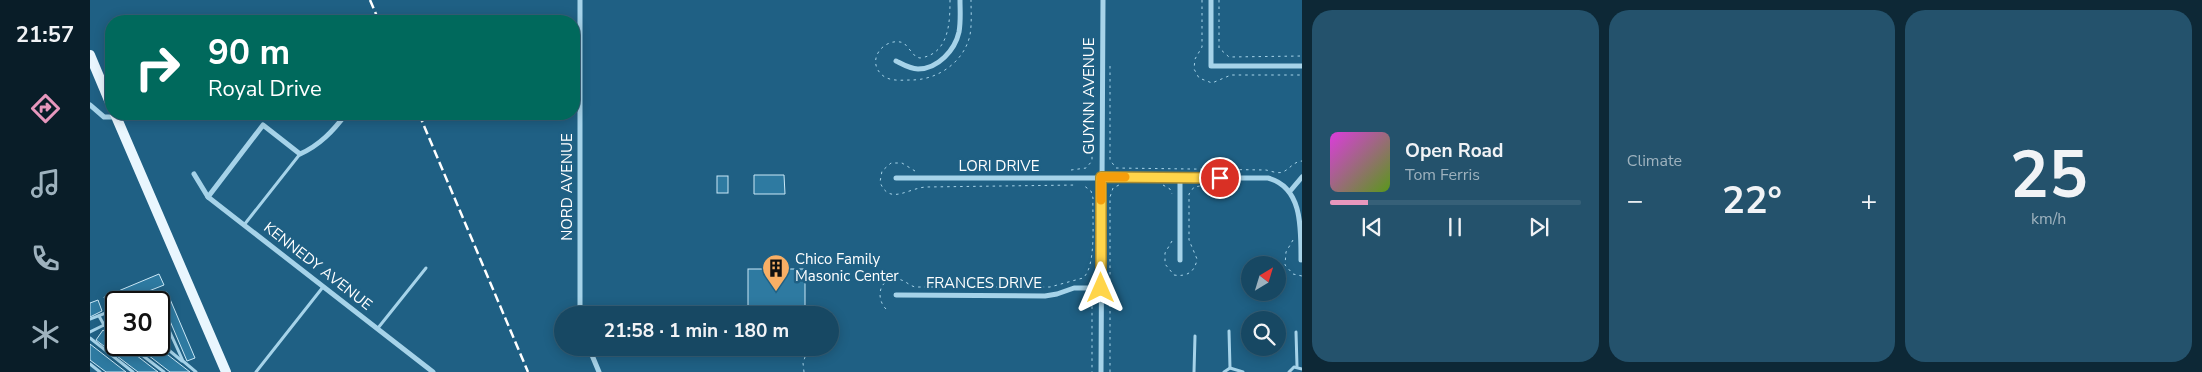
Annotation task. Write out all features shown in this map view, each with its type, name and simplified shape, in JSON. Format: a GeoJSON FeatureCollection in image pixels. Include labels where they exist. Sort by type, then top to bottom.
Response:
{"type":"FeatureCollection","features":[{"type":"Feature","properties":{"kind":"main road"},"geometry":{"type":"LineString","coordinates":[[90,56],[105,91]]}},
{"type":"Feature","properties":{"kind":"main road"},"geometry":{"type":"LineString","coordinates":[[118,120],[226,372]]}},
{"type":"Feature","properties":{"kind":"street","name":"NORD AVENUE"},"geometry":{"type":"LineString","coordinates":[[580,0],[580,306]]}},
{"type":"Feature","properties":{"kind":"street"},"geometry":{"type":"LineString","coordinates":[[896,61],[917,69],[931,66],[945,57],[958,37],[960,0]]}},
{"type":"Feature","properties":{"kind":"street","name":"GUYNN AVENUE"},"geometry":{"type":"LineString","coordinates":[[1101,372],[1103,0]]}},
{"type":"Feature","properties":{"kind":"street"},"geometry":{"type":"LineString","coordinates":[[1211,0],[1211,66],[1302,66]]}},
{"type":"Feature","properties":{"kind":"street"},"geometry":{"type":"LineString","coordinates":[[90,105],[105,117]]}},
{"type":"Feature","properties":{"kind":"street"},"geometry":{"type":"LineString","coordinates":[[208,197],[263,125],[300,154],[321,142],[341,120]]}},
{"type":"Feature","properties":{"kind":"street","name":"KENNEDY AVENUE"},"geometry":{"type":"LineString","coordinates":[[194,174],[208,197],[433,372]]}},
{"type":"Feature","properties":{"kind":"street"},"geometry":{"type":"LineString","coordinates":[[1180,177],[1180,260]]}},
{"type":"Feature","properties":{"kind":"street","name":"LORI DRIVE"},"geometry":{"type":"LineString","coordinates":[[896,178],[1268,178],[1282,182],[1291,190]]}},
{"type":"Feature","properties":{"kind":"street"},"geometry":{"type":"LineString","coordinates":[[1301,260],[1301,209],[1291,190],[1302,178]]}},
{"type":"Feature","properties":{"kind":"street","name":"FRANCES DRIVE"},"geometry":{"type":"LineString","coordinates":[[896,295],[1045,296],[1074,288],[1101,288]]}},
{"type":"Feature","properties":{"kind":"street"},"geometry":{"type":"LineString","coordinates":[[592,356],[599,372]]}},
{"type":"Feature","properties":{"kind":"lane"},"geometry":{"type":"LineString","coordinates":[[244,225],[300,154]]}},
{"type":"Feature","properties":{"kind":"lane"},"geometry":{"type":"LineString","coordinates":[[378,329],[426,268]]}},
{"type":"Feature","properties":{"kind":"lane"},"geometry":{"type":"LineString","coordinates":[[256,372],[324,287]]}},
{"type":"Feature","properties":{"kind":"lane"},"geometry":{"type":"LineString","coordinates":[[90,319],[105,314]]}},
{"type":"Feature","properties":{"kind":"lane"},"geometry":{"type":"LineString","coordinates":[[90,332],[104,325],[99,316]]}},
{"type":"Feature","properties":{"kind":"lane"},"geometry":{"type":"LineString","coordinates":[[1229,331],[1230,368]]}},
{"type":"Feature","properties":{"kind":"lane"},"geometry":{"type":"LineString","coordinates":[[170,332],[183,361]]}},
{"type":"Feature","properties":{"kind":"lane"},"geometry":{"type":"LineString","coordinates":[[1296,332],[1297,366]]}},
{"type":"Feature","properties":{"kind":"lane"},"geometry":{"type":"LineString","coordinates":[[1194,372],[1195,336]]}},
{"type":"Feature","properties":{"kind":"lane"},"geometry":{"type":"LineString","coordinates":[[90,338],[133,372]]}},
{"type":"Feature","properties":{"kind":"lane"},"geometry":{"type":"LineString","coordinates":[[170,351],[196,372]]}},
{"type":"Feature","properties":{"kind":"lane"},"geometry":{"type":"LineString","coordinates":[[143,356],[164,372]]}},
{"type":"Feature","properties":{"kind":"lane"},"geometry":{"type":"LineString","coordinates":[[90,364],[100,372]]}},
{"type":"Feature","properties":{"kind":"lane"},"geometry":{"type":"LineString","coordinates":[[1297,366],[1302,369]]}},
{"type":"Feature","properties":{"kind":"lane"},"geometry":{"type":"LineString","coordinates":[[1289,372],[1297,366]]}},
{"type":"Feature","properties":{"kind":"lane"},"geometry":{"type":"LineString","coordinates":[[1224,372],[1230,368]]}},
{"type":"Feature","properties":{"kind":"lane"},"geometry":{"type":"LineString","coordinates":[[1230,368],[1243,372]]}},
{"type":"Feature","properties":{"kind":"path"},"geometry":{"type":"LineString","coordinates":[[950,0],[949,30],[946,39],[938,49],[920,58],[900,42],[884,45],[879,51],[876,61],[881,74],[892,80],[916,80],[932,77],[947,69],[959,57],[968,41],[971,0]]}},
{"type":"Feature","properties":{"kind":"path"},"geometry":{"type":"LineString","coordinates":[[1220,0],[1220,48],[1229,57],[1302,56]]}},
{"type":"Feature","properties":{"kind":"path"},"geometry":{"type":"LineString","coordinates":[[1110,63],[1110,160],[1116,168],[1266,170],[1284,172],[1295,162],[1302,161]]}},
{"type":"Feature","properties":{"kind":"path"},"geometry":{"type":"LineString","coordinates":[[1067,171],[1086,168],[1091,164],[1092,119]]}},
{"type":"Feature","properties":{"kind":"path"},"geometry":{"type":"LineString","coordinates":[[886,309],[880,300],[880,292],[884,284],[893,279],[900,279],[910,286],[918,287],[1050,287],[1083,278],[1091,264],[1092,198],[1091,191],[1086,186],[926,187],[912,188],[902,194],[894,195],[886,192],[880,182],[882,171],[891,163],[899,162],[918,171]]}},
{"type":"Feature","properties":{"kind":"path"},"geometry":{"type":"LineString","coordinates":[[1081,295],[1087,297],[1092,304],[1092,372]]}},
{"type":"Feature","properties":{"kind":"path"},"geometry":{"type":"LineString","coordinates":[[804,372],[803,363],[805,356]]}},
{"type":"Feature","properties":{"kind":"building"},"geometry":{"type":"Polygon","coordinates":[[[754,175],[784,175],[785,194],[754,194],[754,175]]]}},
{"type":"Feature","properties":{"kind":"building"},"geometry":{"type":"Polygon","coordinates":[[[717,176],[728,176],[728,193],[717,193],[717,176]]]}},
{"type":"Feature","properties":{"kind":"building","name":"Chico Family Masonic Center"},"geometry":{"type":"Polygon","coordinates":[[[748,269],[805,269],[805,306],[748,306],[748,269]]]}},
{"type":"Feature","properties":{"kind":"building"},"geometry":{"type":"Polygon","coordinates":[[[159,274],[164,285],[149,291],[118,291],[159,274]]]}},
{"type":"Feature","properties":{"kind":"building"},"geometry":{"type":"Polygon","coordinates":[[[170,299],[195,358],[187,361],[170,321],[170,299]]]}},
{"type":"Feature","properties":{"kind":"building"},"geometry":{"type":"Polygon","coordinates":[[[98,300],[102,311],[90,317],[90,303],[98,300]]]}},
{"type":"Feature","properties":{"kind":"building"},"geometry":{"type":"Polygon","coordinates":[[[103,330],[105,332],[105,347],[96,340],[103,330]]]}},
{"type":"Feature","properties":{"kind":"building"},"geometry":{"type":"Polygon","coordinates":[[[90,344],[126,372],[106,372],[90,360],[90,344]]]}},
{"type":"Feature","properties":{"kind":"building"},"geometry":{"type":"Polygon","coordinates":[[[117,356],[137,356],[158,372],[138,372],[117,356]]]}},
{"type":"Feature","properties":{"kind":"building"},"geometry":{"type":"Polygon","coordinates":[[[149,356],[169,356],[190,372],[170,372],[149,356]]]}},
{"type":"Feature","properties":{"kind":"railway"},"geometry":{"type":"LineString","coordinates":[[370,0],[376,15]]}},
{"type":"Feature","properties":{"kind":"railway"},"geometry":{"type":"LineString","coordinates":[[422,120],[528,372]]}},
{"type":"Feature","properties":{"kind":"slow traffic"},"geometry":{"type":"LineString","coordinates":[[1101,200],[1101,177],[1125,177]]}},
{"type":"Feature","properties":{"kind":"place","name":"Chico Family Masonic Center"},"geometry":{"type":"Point","coordinates":[776,292]}},
{"type":"Feature","properties":{"kind":"route"},"geometry":{"type":"LineString","coordinates":[[1101,288],[1101,177],[1220,178]]}}]}
